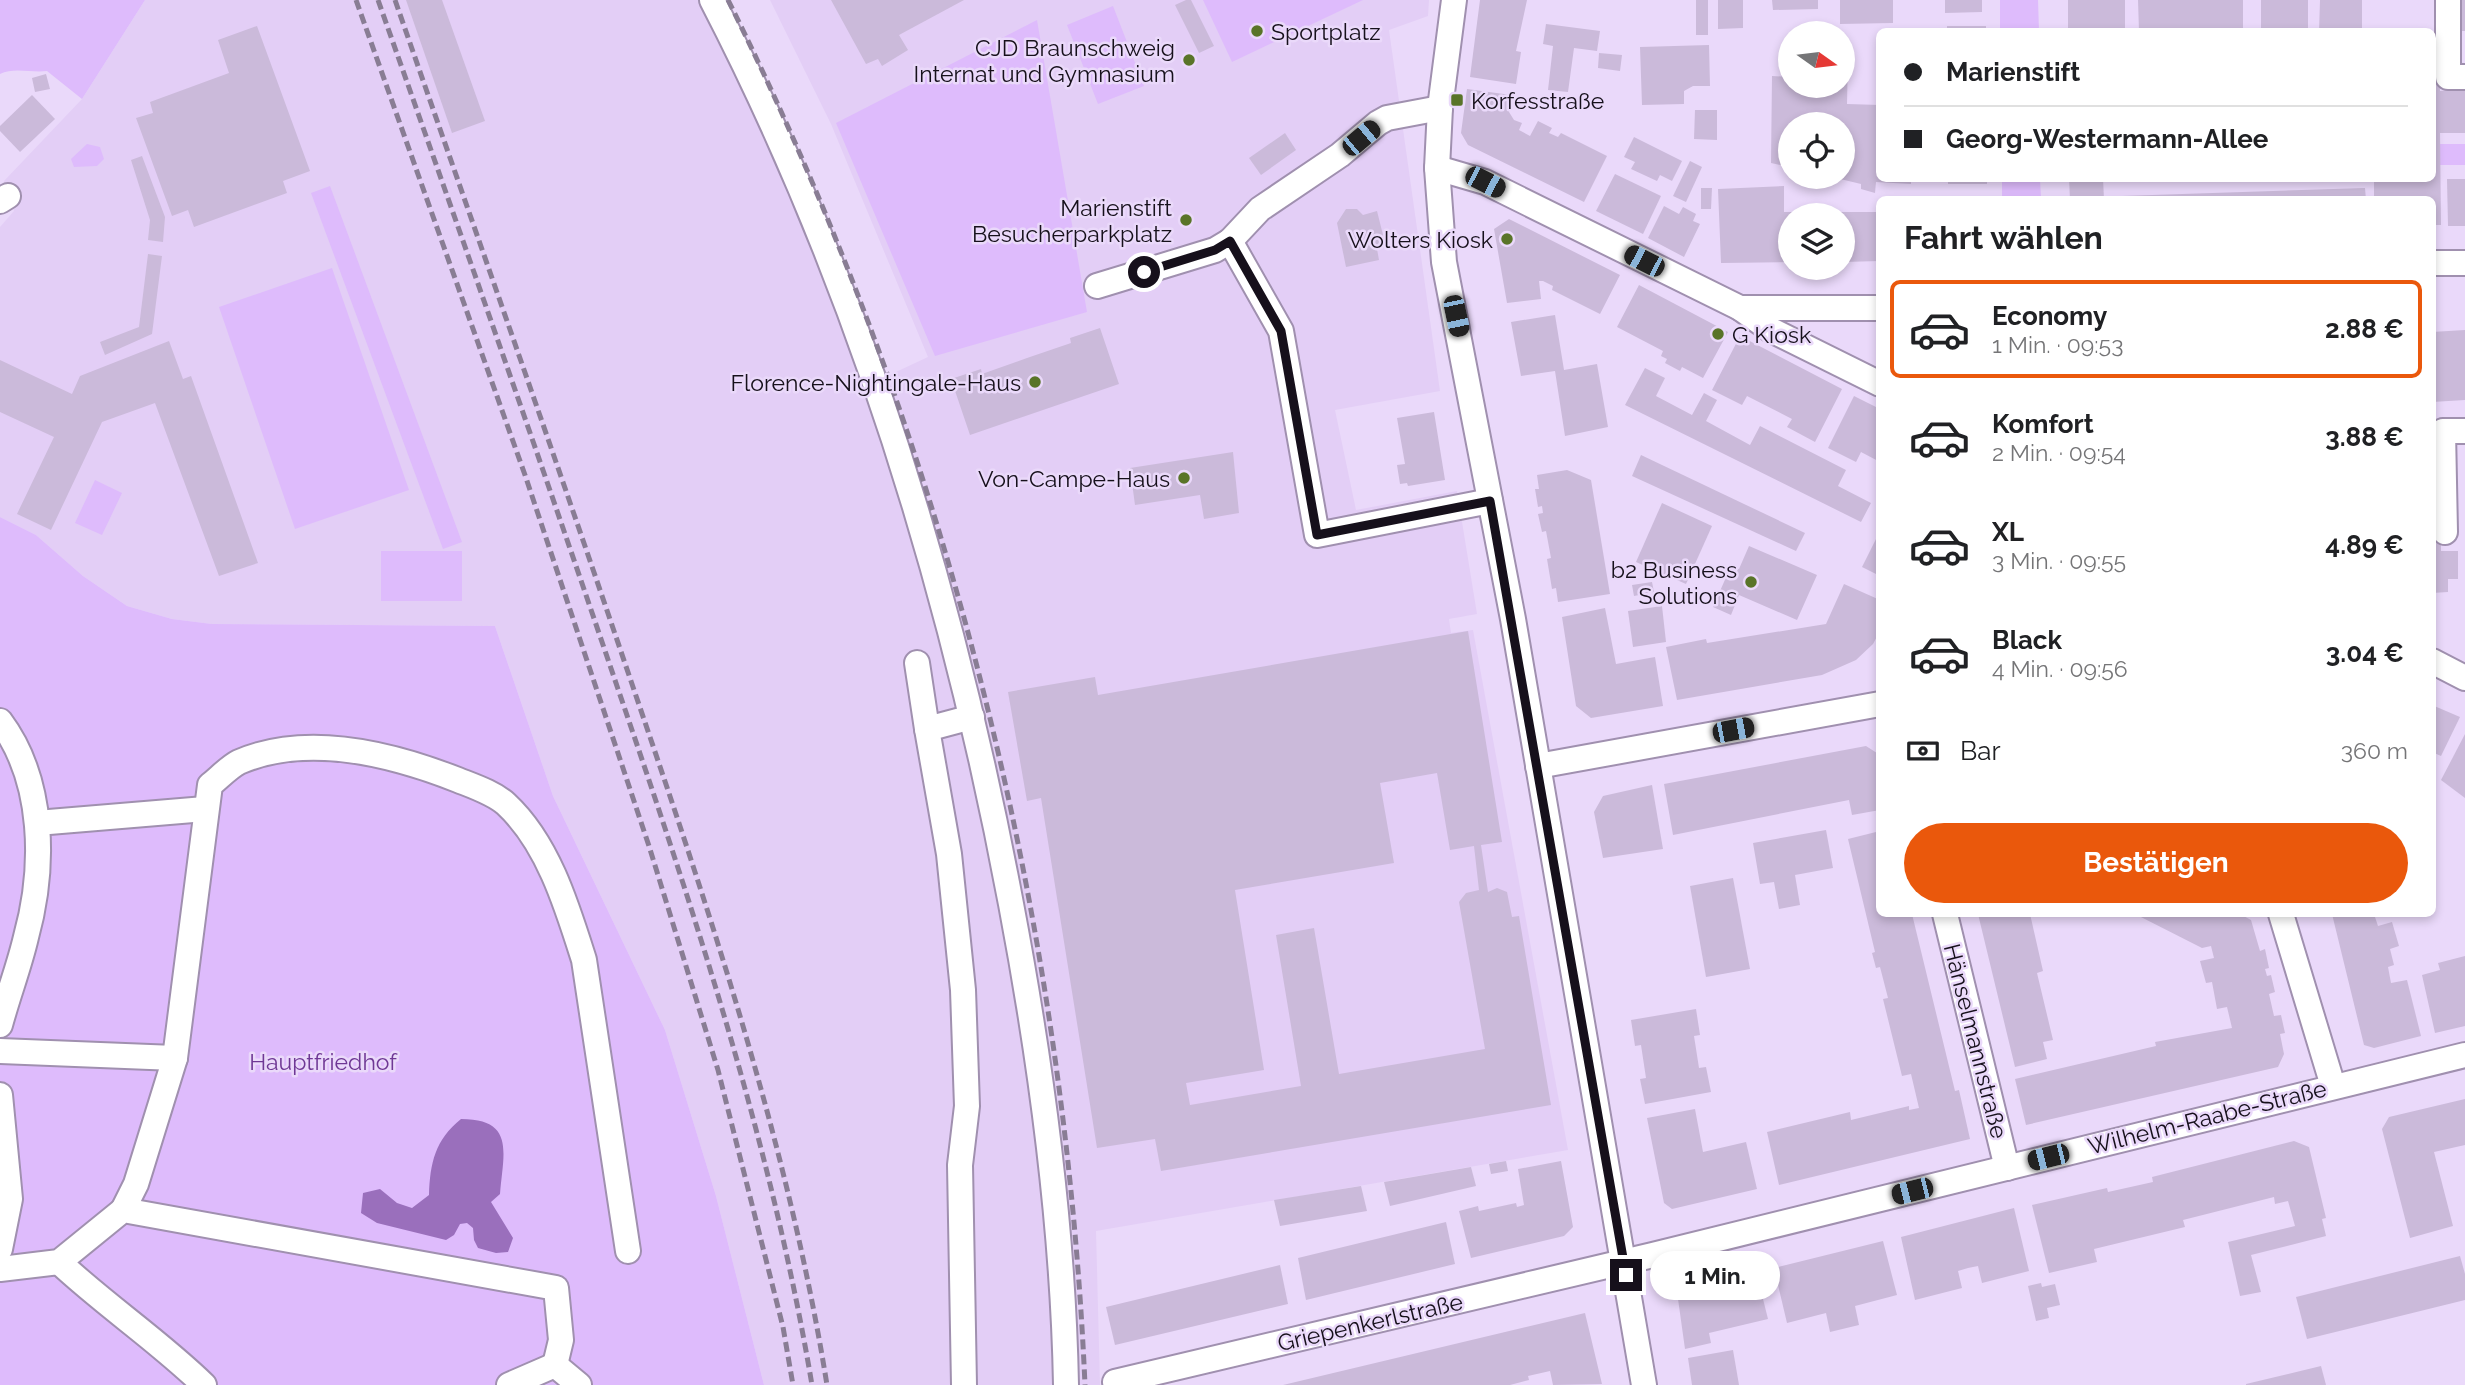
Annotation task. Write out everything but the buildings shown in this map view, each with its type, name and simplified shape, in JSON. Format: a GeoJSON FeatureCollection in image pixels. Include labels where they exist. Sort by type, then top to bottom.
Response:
{"type":"FeatureCollection","features":[{"type":"Feature","properties":{"kind":"street"},"geometry":{"type":"LineString","coordinates":[[712,0],[766,108],[831,262],[895,432],[946,608],[988,783],[1026,984],[1047,1131],[1064,1298],[1066,1385]]}},
{"type":"Feature","properties":{"kind":"street"},"geometry":{"type":"LineString","coordinates":[[1454,0],[1440,108],[1437,168],[1444,262],[1473,397],[1644,1385]]}},
{"type":"Feature","properties":{"kind":"street"},"geometry":{"type":"LineString","coordinates":[[2448,0],[2448,77],[2464,77]]}},
{"type":"Feature","properties":{"kind":"street"},"geometry":{"type":"LineString","coordinates":[[1097,286],[1215,250],[1230,241],[1260,209],[1340,155],[1378,123],[1387,118],[1440,108]]}},
{"type":"Feature","properties":{"kind":"street"},"geometry":{"type":"LineString","coordinates":[[1437,168],[1485,182],[1740,308],[1771,330],[1876,382]]}},
{"type":"Feature","properties":{"kind":"street"},"geometry":{"type":"LineString","coordinates":[[1230,241],[1281,331],[1317,535],[1490,501]]}},
{"type":"Feature","properties":{"kind":"street"},"geometry":{"type":"LineString","coordinates":[[2436,263],[2465,262]]}},
{"type":"Feature","properties":{"kind":"street"},"geometry":{"type":"LineString","coordinates":[[1740,308],[1876,308]]}},
{"type":"Feature","properties":{"kind":"street"},"geometry":{"type":"LineString","coordinates":[[2445,532],[2444,431],[2465,430]]}},
{"type":"Feature","properties":{"kind":"street"},"geometry":{"type":"LineString","coordinates":[[917,663],[949,854],[962,990],[967,1106],[960,1165],[964,1385]]}},
{"type":"Feature","properties":{"kind":"street"},"geometry":{"type":"LineString","coordinates":[[2436,663],[2465,678]]}},
{"type":"Feature","properties":{"kind":"street"},"geometry":{"type":"LineString","coordinates":[[1538,766],[1876,705]]}},
{"type":"Feature","properties":{"kind":"street"},"geometry":{"type":"LineString","coordinates":[[927,729],[972,717]]}},
{"type":"Feature","properties":{"kind":"street"},"geometry":{"type":"LineString","coordinates":[[0,721],[30,781],[37,822],[37,881],[27,937],[0,1025]]}},
{"type":"Feature","properties":{"kind":"street"},"geometry":{"type":"LineString","coordinates":[[0,1269],[59,1262],[123,1210],[136,1184],[175,1058],[210,785],[238,763],[274,752],[306,748],[338,749],[426,767],[504,802],[528,828],[549,866],[584,960],[628,1251]]}},
{"type":"Feature","properties":{"kind":"street"},"geometry":{"type":"LineString","coordinates":[[37,822],[205,809]]}},
{"type":"Feature","properties":{"kind":"street","name":"Hänselmannstraße"},"geometry":{"type":"LineString","coordinates":[[1946,917],[2007,1168]]}},
{"type":"Feature","properties":{"kind":"street"},"geometry":{"type":"LineString","coordinates":[[2282,917],[2333,1086]]}},
{"type":"Feature","properties":{"kind":"street"},"geometry":{"type":"LineString","coordinates":[[0,1051],[175,1058]]}},
{"type":"Feature","properties":{"kind":"street","name":"Wilhelm-Raabe-Straße"},"geometry":{"type":"LineString","coordinates":[[1624,1262],[2465,1055]]}},
{"type":"Feature","properties":{"kind":"street"},"geometry":{"type":"LineString","coordinates":[[0,1095],[6,1129],[10,1199],[0,1249]]}},
{"type":"Feature","properties":{"kind":"street"},"geometry":{"type":"LineString","coordinates":[[123,1210],[556,1287],[561,1340],[555,1365]]}},
{"type":"Feature","properties":{"kind":"street"},"geometry":{"type":"LineString","coordinates":[[59,1262],[100,1300],[175,1356],[204,1385]]}},
{"type":"Feature","properties":{"kind":"street","name":"Griepenkerlstraße"},"geometry":{"type":"LineString","coordinates":[[1115,1382],[1624,1262]]}},
{"type":"Feature","properties":{"kind":"street"},"geometry":{"type":"LineString","coordinates":[[509,1385],[555,1365]]}},
{"type":"Feature","properties":{"kind":"street"},"geometry":{"type":"LineString","coordinates":[[555,1365],[579,1385]]}},
{"type":"Feature","properties":{"kind":"shaded area"},"geometry":{"type":"Polygon","coordinates":[[[145,0],[701,0],[883,378],[928,357],[831,124],[770,0],[1429,0],[1428,16],[1389,30],[1440,391],[1335,410],[1356,510],[1457,491],[1477,614],[1449,619],[1451,633],[1473,630],[1568,1150],[1096,1231],[1100,1385],[764,1385],[716,1196],[665,1030],[553,796],[495,626],[212,624],[172,619],[127,606],[83,576],[36,535],[0,517],[0,227],[14,211],[4,181],[82,99],[145,0]]]}},
{"type":"Feature","properties":{"kind":"shaded area"},"geometry":{"type":"Polygon","coordinates":[[[461,1119],[491,1125],[502,1142],[500,1194],[491,1202],[513,1238],[508,1252],[496,1253],[478,1248],[473,1228],[467,1223],[460,1224],[454,1235],[446,1240],[377,1223],[361,1213],[363,1193],[380,1189],[397,1203],[412,1208],[429,1195],[436,1153],[445,1135],[461,1119]]]}},
{"type":"Feature","properties":{"kind":"green space"},"geometry":{"type":"Polygon","coordinates":[[[0,0],[145,0],[82,99],[47,71],[11,71],[0,74],[0,0]]]}},
{"type":"Feature","properties":{"kind":"green space","name":"Sportplatz"},"geometry":{"type":"Polygon","coordinates":[[[1203,0],[1363,0],[1232,62],[1203,0]]]}},
{"type":"Feature","properties":{"kind":"green space"},"geometry":{"type":"Polygon","coordinates":[[[2000,0],[2038,0],[2039,28],[2000,28],[2000,0]]]}},
{"type":"Feature","properties":{"kind":"green space"},"geometry":{"type":"Polygon","coordinates":[[[1113,6],[1144,86],[1098,104],[1067,25],[1113,6]]]}},
{"type":"Feature","properties":{"kind":"green space"},"geometry":{"type":"Polygon","coordinates":[[[1037,20],[1087,312],[935,356],[836,123],[1037,20]]]}},
{"type":"Feature","properties":{"kind":"green space"},"geometry":{"type":"Polygon","coordinates":[[[87,144],[100,147],[104,159],[97,166],[74,167],[71,159],[87,144]]]}},
{"type":"Feature","properties":{"kind":"green space"},"geometry":{"type":"Polygon","coordinates":[[[2440,144],[2465,144],[2465,165],[2440,165],[2440,144]]]}},
{"type":"Feature","properties":{"kind":"green space"},"geometry":{"type":"Polygon","coordinates":[[[2002,182],[2040,182],[2041,196],[2002,196],[2002,182]]]}},
{"type":"Feature","properties":{"kind":"green space"},"geometry":{"type":"Polygon","coordinates":[[[330,186],[462,542],[443,549],[311,193],[330,186]]]}},
{"type":"Feature","properties":{"kind":"green space"},"geometry":{"type":"Polygon","coordinates":[[[332,268],[409,490],[295,529],[219,307],[332,268]]]}},
{"type":"Feature","properties":{"kind":"green space"},"geometry":{"type":"Polygon","coordinates":[[[95,480],[122,493],[102,535],[75,523],[95,480]]]}},
{"type":"Feature","properties":{"kind":"green space","name":"Hauptfriedhof"},"geometry":{"type":"Polygon","coordinates":[[[0,517],[36,535],[83,576],[127,606],[172,619],[212,624],[495,626],[553,796],[665,1030],[716,1196],[764,1385],[0,1385],[0,517]]]}},
{"type":"Feature","properties":{"kind":"green space"},"geometry":{"type":"Polygon","coordinates":[[[381,551],[462,551],[462,601],[381,601],[381,551]]]}},
{"type":"Feature","properties":{"kind":"railway"},"geometry":{"type":"LineString","coordinates":[[356,0],[525,475],[649,846],[718,1070],[783,1327],[793,1385]]}},
{"type":"Feature","properties":{"kind":"railway"},"geometry":{"type":"LineString","coordinates":[[378,0],[589,603],[703,947],[754,1120],[776,1208],[812,1385]]}},
{"type":"Feature","properties":{"kind":"railway"},"geometry":{"type":"LineString","coordinates":[[395,0],[605,603],[719,947],[770,1121],[792,1208],[827,1385]]}},
{"type":"Feature","properties":{"kind":"railway"},"geometry":{"type":"LineString","coordinates":[[728,0],[804,163],[871,330],[929,500],[979,674],[1019,849],[1050,1027],[1072,1206],[1085,1385]]}},
{"type":"Feature","properties":{"kind":"place","name":"Sportplatz"},"geometry":{"type":"Point","coordinates":[1257,31]}},
{"type":"Feature","properties":{"kind":"place","name":"CJD Braunschweig Internat und Gymnasium"},"geometry":{"type":"Point","coordinates":[1189,60]}},
{"type":"Feature","properties":{"kind":"place","name":"Korfesstraße"},"geometry":{"type":"Point","coordinates":[1457,100]}},
{"type":"Feature","properties":{"kind":"place","name":"Marienstift Besucherparkplatz"},"geometry":{"type":"Point","coordinates":[1186,220]}},
{"type":"Feature","properties":{"kind":"place","name":"Wolters Kiosk"},"geometry":{"type":"Point","coordinates":[1507,239]}},
{"type":"Feature","properties":{"kind":"place","name":"G Kiosk"},"geometry":{"type":"Point","coordinates":[1718,334]}},
{"type":"Feature","properties":{"kind":"place","name":"Florence-Nightingale-Haus"},"geometry":{"type":"Point","coordinates":[1035,382]}},
{"type":"Feature","properties":{"kind":"place","name":"Von-Campe-Haus"},"geometry":{"type":"Point","coordinates":[1184,478]}},
{"type":"Feature","properties":{"kind":"place","name":"b2 Business Solutions"},"geometry":{"type":"Point","coordinates":[1751,582]}},
{"type":"Feature","properties":{"kind":"route"},"geometry":{"type":"LineString","coordinates":[[1144,272],[1215,250],[1230,241],[1281,331],[1317,535],[1490,501],[1626,1275]]}}]}
